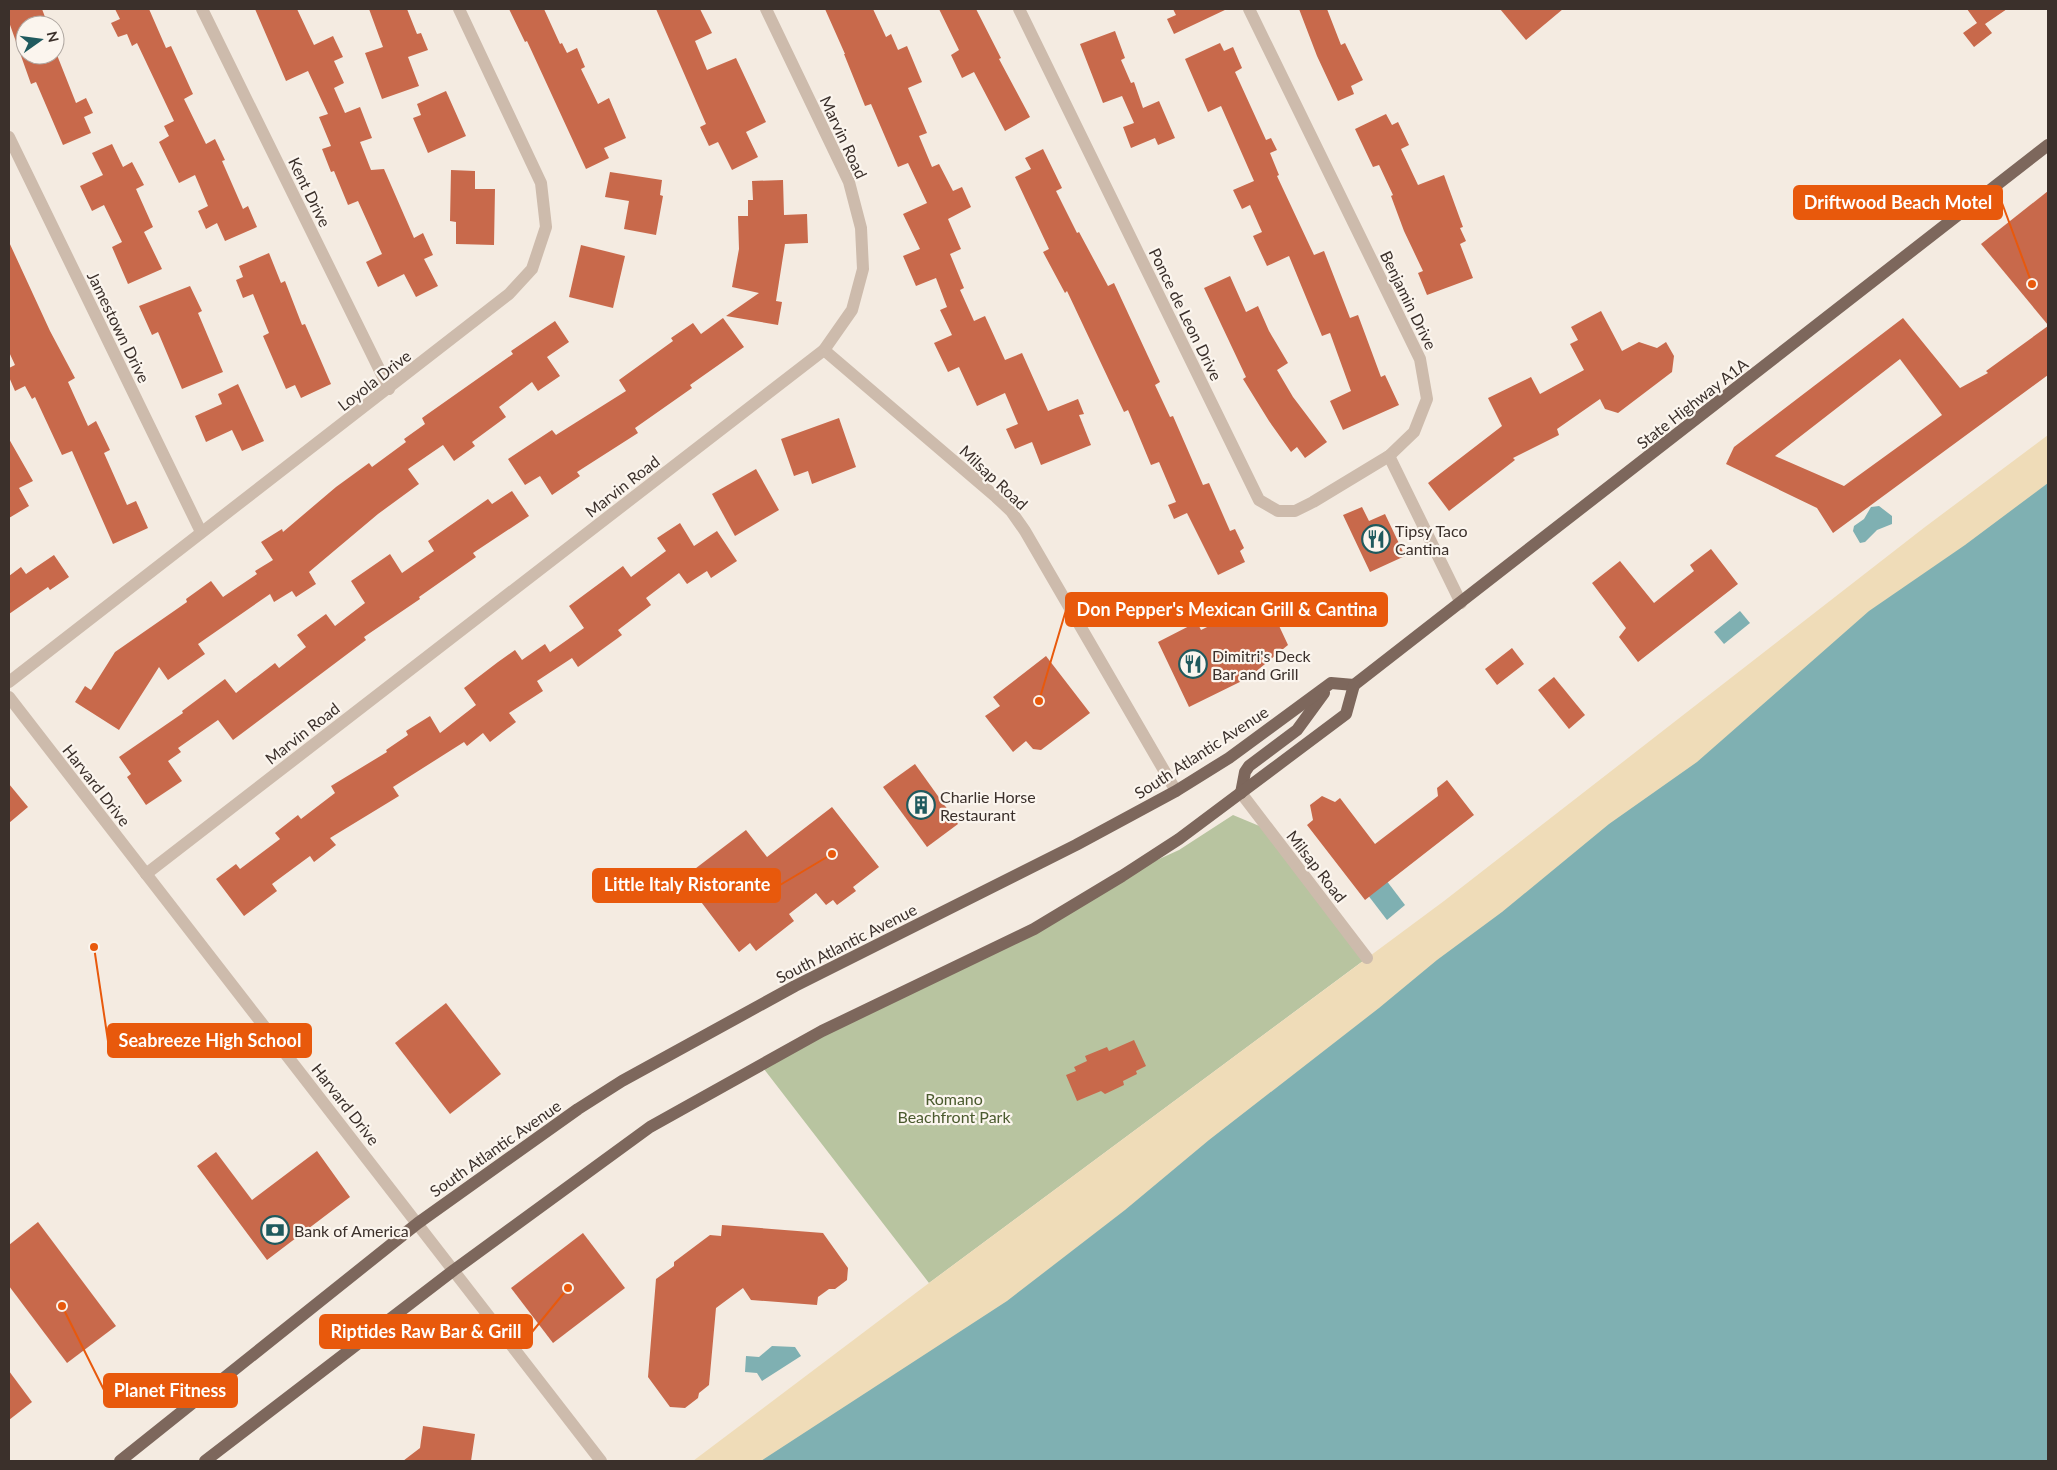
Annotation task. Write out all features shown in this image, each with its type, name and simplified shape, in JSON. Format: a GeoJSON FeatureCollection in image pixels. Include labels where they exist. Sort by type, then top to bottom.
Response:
{"type":"FeatureCollection","features":[{"type":"Feature","properties":{"kind":"main road","name":"State Highway A1A"},"geometry":{"type":"LineString","coordinates":[[1354,685],[2048,145]]}},
{"type":"Feature","properties":{"kind":"main road","name":"South Atlantic Avenue"},"geometry":{"type":"LineString","coordinates":[[120,1461],[418,1223],[578,1109],[622,1081],[830,968],[1068,850],[1176,791],[1229,758],[1331,683]]}},
{"type":"Feature","properties":{"kind":"main road"},"geometry":{"type":"LineString","coordinates":[[205,1461],[454,1270],[650,1127],[822,1031],[1034,928],[1122,876],[1179,839],[1242,793],[1346,714],[1354,685],[1331,683],[1297,730],[1249,766],[1245,772],[1242,793]]}},
{"type":"Feature","properties":{"kind":"street","name":"Kent Drive"},"geometry":{"type":"LineString","coordinates":[[202,9],[389,389]]}},
{"type":"Feature","properties":{"kind":"street","name":"Loyola Drive"},"geometry":{"type":"LineString","coordinates":[[9,682],[201,532],[389,389],[509,294],[532,269],[546,227],[541,182],[459,9]]}},
{"type":"Feature","properties":{"kind":"street","name":"Marvin Road"},"geometry":{"type":"LineString","coordinates":[[146,874],[824,350],[852,310],[863,269],[861,228],[849,182],[766,9]]}},
{"type":"Feature","properties":{"kind":"street","name":"Ponce de Leon Drive"},"geometry":{"type":"LineString","coordinates":[[1020,9],[1259,500],[1278,511],[1295,511],[1389,456]]}},
{"type":"Feature","properties":{"kind":"street","name":"Benjamin Drive"},"geometry":{"type":"LineString","coordinates":[[1249,9],[1420,359],[1427,399],[1414,432],[1389,456]]}},
{"type":"Feature","properties":{"kind":"street","name":"Jamestown Drive"},"geometry":{"type":"LineString","coordinates":[[9,137],[201,532]]}},
{"type":"Feature","properties":{"kind":"street","name":"Milsap Road"},"geometry":{"type":"LineString","coordinates":[[824,350],[1011,511],[1025,531],[1176,791]]}},
{"type":"Feature","properties":{"kind":"street"},"geometry":{"type":"LineString","coordinates":[[1389,456],[1461,603]]}},
{"type":"Feature","properties":{"kind":"street","name":"Harvard Drive"},"geometry":{"type":"LineString","coordinates":[[9,697],[418,1223],[600,1461]]}},
{"type":"Feature","properties":{"kind":"street","name":"Milsap Road"},"geometry":{"type":"LineString","coordinates":[[1242,793],[1367,958]]}},
{"type":"Feature","properties":{"kind":"green space","name":"Romano Beachfront Park"},"geometry":{"type":"Polygon","coordinates":[[[1233,815],[1269,830],[1367,958],[929,1283],[760,1064],[1034,929],[1122,876],[1179,850],[1233,815]]]}},
{"type":"Feature","properties":{"kind":"sand"},"geometry":{"type":"Polygon","coordinates":[[[2048,435],[2048,564],[873,1461],[693,1461],[929,1283],[1444,901],[1925,527],[2048,435]]]}},
{"type":"Feature","properties":{"kind":"water"},"geometry":{"type":"Polygon","coordinates":[[[2048,483],[2048,1461],[761,1461],[1007,1301],[1125,1210],[1209,1140],[1379,1008],[1437,960],[1502,912],[1609,824],[1697,762],[1869,611],[1965,545],[2048,483]]]}},
{"type":"Feature","properties":{"kind":"water"},"geometry":{"type":"Polygon","coordinates":[[[1879,506],[1892,516],[1892,524],[1877,530],[1865,542],[1860,543],[1853,531],[1854,526],[1864,519],[1871,507],[1879,506]]]}},
{"type":"Feature","properties":{"kind":"water"},"geometry":{"type":"Polygon","coordinates":[[[1740,611],[1750,623],[1724,644],[1714,632],[1740,611]]]}},
{"type":"Feature","properties":{"kind":"water"},"geometry":{"type":"Polygon","coordinates":[[[1383,876],[1405,905],[1387,920],[1364,890],[1383,876]]]}},
{"type":"Feature","properties":{"kind":"water"},"geometry":{"type":"Polygon","coordinates":[[[772,1346],[795,1347],[801,1356],[762,1381],[757,1373],[745,1372],[746,1356],[759,1357],[772,1346]]]}},
{"type":"Feature","properties":{"kind":"building"},"geometry":{"type":"Polygon","coordinates":[[[9,9],[42,9],[44,15],[15,15],[15,39],[9,22],[9,9]]]}},
{"type":"Feature","properties":{"kind":"building"},"geometry":{"type":"Polygon","coordinates":[[[115,9],[149,9],[166,48],[171,46],[193,94],[184,99],[206,144],[215,139],[225,160],[222,161],[243,209],[248,206],[257,227],[225,241],[217,223],[206,229],[198,211],[208,206],[195,175],[179,183],[159,142],[169,136],[164,126],[174,121],[137,43],[132,46],[127,34],[118,37],[111,23],[120,19],[115,9]]]}},
{"type":"Feature","properties":{"kind":"building"},"geometry":{"type":"Polygon","coordinates":[[[255,9],[297,9],[314,45],[333,36],[343,57],[334,61],[344,83],[334,88],[345,113],[360,107],[372,138],[360,142],[371,170],[384,169],[414,238],[423,233],[433,255],[424,259],[438,286],[416,297],[404,274],[378,287],[366,262],[382,254],[358,201],[348,205],[334,171],[331,172],[322,149],[331,146],[319,117],[328,114],[308,71],[286,81],[255,9]]]}},
{"type":"Feature","properties":{"kind":"building"},"geometry":{"type":"Polygon","coordinates":[[[369,9],[407,9],[417,34],[421,33],[428,50],[408,57],[419,86],[382,99],[365,53],[383,47],[369,9]]]}},
{"type":"Feature","properties":{"kind":"building"},"geometry":{"type":"Polygon","coordinates":[[[509,9],[544,9],[560,44],[562,43],[567,53],[577,48],[585,67],[581,69],[598,104],[609,98],[626,138],[604,148],[609,158],[586,169],[527,41],[525,42],[509,9]]]}},
{"type":"Feature","properties":{"kind":"building"},"geometry":{"type":"Polygon","coordinates":[[[656,9],[700,9],[712,33],[695,41],[707,70],[736,58],[766,122],[746,132],[758,157],[732,170],[718,142],[709,146],[700,127],[706,124],[656,9]]]}},
{"type":"Feature","properties":{"kind":"building"},"geometry":{"type":"Polygon","coordinates":[[[825,9],[873,9],[886,37],[891,34],[898,50],[907,46],[922,82],[908,88],[927,133],[919,136],[932,167],[939,164],[953,191],[962,187],[971,207],[948,219],[961,249],[950,254],[964,288],[960,290],[974,321],[985,316],[1005,360],[1022,353],[1048,411],[1078,399],[1084,414],[1079,415],[1091,445],[1041,465],[1032,442],[1015,449],[1006,429],[1018,424],[1005,393],[977,406],[959,367],[948,372],[934,343],[952,335],[940,310],[947,307],[936,278],[916,286],[903,256],[920,249],[903,214],[927,203],[908,163],[898,167],[871,104],[865,106],[825,9]]]}},
{"type":"Feature","properties":{"kind":"building"},"geometry":{"type":"Polygon","coordinates":[[[939,9],[976,9],[1001,58],[999,59],[1030,117],[1005,131],[974,72],[962,78],[951,55],[959,50],[939,9]]]}},
{"type":"Feature","properties":{"kind":"building"},"geometry":{"type":"Polygon","coordinates":[[[1173,9],[1227,9],[1174,34],[1167,19],[1176,15],[1173,9]]]}},
{"type":"Feature","properties":{"kind":"building"},"geometry":{"type":"Polygon","coordinates":[[[1299,9],[1327,9],[1341,45],[1345,43],[1363,80],[1351,86],[1354,94],[1338,101],[1317,56],[1299,9]]]}},
{"type":"Feature","properties":{"kind":"building"},"geometry":{"type":"Polygon","coordinates":[[[1500,9],[1563,9],[1526,40],[1500,9]]]}},
{"type":"Feature","properties":{"kind":"building"},"geometry":{"type":"Polygon","coordinates":[[[1967,9],[2007,9],[1985,24],[1992,33],[1974,47],[1963,33],[1977,23],[1967,9]]]}},
{"type":"Feature","properties":{"kind":"building"},"geometry":{"type":"Polygon","coordinates":[[[1115,31],[1125,58],[1121,60],[1131,83],[1134,82],[1143,108],[1159,101],[1175,138],[1158,145],[1155,138],[1131,148],[1123,127],[1134,123],[1122,96],[1103,103],[1080,44],[1115,31]]]}},
{"type":"Feature","properties":{"kind":"building"},"geometry":{"type":"Polygon","coordinates":[[[1220,43],[1224,51],[1233,47],[1242,68],[1235,72],[1266,140],[1271,138],[1277,150],[1270,153],[1279,175],[1277,176],[1314,255],[1324,251],[1350,318],[1358,315],[1381,377],[1385,375],[1399,405],[1343,430],[1330,401],[1351,391],[1330,333],[1322,336],[1289,256],[1267,266],[1253,236],[1262,232],[1250,205],[1242,209],[1233,190],[1254,181],[1221,106],[1208,112],[1185,59],[1220,43]]]}},
{"type":"Feature","properties":{"kind":"building"},"geometry":{"type":"Polygon","coordinates":[[[24,65],[61,65],[76,103],[86,98],[93,113],[84,117],[91,133],[63,145],[36,82],[31,84],[24,65]]]}},
{"type":"Feature","properties":{"kind":"building"},"geometry":{"type":"Polygon","coordinates":[[[446,91],[466,136],[428,153],[413,118],[421,115],[417,104],[446,91]]]}},
{"type":"Feature","properties":{"kind":"building"},"geometry":{"type":"Polygon","coordinates":[[[1386,114],[1392,125],[1398,122],[1409,145],[1401,149],[1418,185],[1444,175],[1463,227],[1460,228],[1466,241],[1460,244],[1473,278],[1427,295],[1418,273],[1423,271],[1404,231],[1391,196],[1393,195],[1379,165],[1373,167],[1355,129],[1386,114]]]}},
{"type":"Feature","properties":{"kind":"building"},"geometry":{"type":"Polygon","coordinates":[[[112,144],[123,167],[132,162],[144,185],[136,189],[153,227],[144,232],[162,269],[128,284],[112,247],[122,242],[104,205],[92,211],[80,186],[103,175],[92,153],[112,144]]]}},
{"type":"Feature","properties":{"kind":"building"},"geometry":{"type":"Polygon","coordinates":[[[1043,149],[1062,188],[1056,191],[1077,233],[1079,232],[1108,286],[1114,283],[1160,382],[1155,385],[1170,417],[1173,416],[1203,485],[1209,483],[1230,531],[1235,529],[1244,548],[1240,551],[1245,562],[1218,575],[1187,513],[1174,519],[1168,505],[1176,502],[1159,462],[1151,465],[1128,410],[1124,412],[1067,291],[1065,293],[1043,252],[1049,249],[1015,177],[1031,169],[1025,158],[1043,149]]]}},
{"type":"Feature","properties":{"kind":"building"},"geometry":{"type":"Polygon","coordinates":[[[451,170],[475,171],[475,189],[495,189],[494,245],[456,244],[456,222],[450,221],[451,170]]]}},
{"type":"Feature","properties":{"kind":"building"},"geometry":{"type":"Polygon","coordinates":[[[610,172],[662,180],[660,195],[663,196],[656,235],[624,229],[629,201],[605,197],[610,172]]]}},
{"type":"Feature","properties":{"kind":"building"},"geometry":{"type":"Polygon","coordinates":[[[783,180],[784,215],[807,214],[808,243],[785,244],[776,301],[782,302],[778,325],[726,316],[759,293],[732,287],[739,249],[738,216],[748,216],[748,200],[753,200],[752,181],[783,180]]]}},
{"type":"Feature","properties":{"kind":"building"},"geometry":{"type":"Polygon","coordinates":[[[2048,191],[2048,325],[1981,244],[2048,191]]]}},
{"type":"Feature","properties":{"kind":"building"},"geometry":{"type":"Polygon","coordinates":[[[9,242],[50,331],[75,378],[68,382],[88,426],[96,421],[110,450],[104,453],[127,505],[136,501],[148,528],[113,544],[72,451],[62,455],[35,397],[32,399],[25,386],[15,391],[9,377],[9,368],[15,365],[9,352],[9,242]]]}},
{"type":"Feature","properties":{"kind":"building"},"geometry":{"type":"Polygon","coordinates":[[[581,245],[625,256],[613,308],[569,297],[581,245]]]}},
{"type":"Feature","properties":{"kind":"building"},"geometry":{"type":"Polygon","coordinates":[[[269,253],[281,283],[285,281],[302,325],[305,324],[331,384],[301,398],[295,385],[286,389],[263,336],[269,333],[253,294],[243,298],[236,280],[243,277],[239,266],[269,253]]]}},
{"type":"Feature","properties":{"kind":"building"},"geometry":{"type":"Polygon","coordinates":[[[1230,276],[1246,312],[1258,306],[1269,331],[1288,363],[1277,370],[1293,397],[1327,442],[1305,458],[1297,447],[1291,452],[1243,379],[1246,377],[1204,288],[1230,276]]]}},
{"type":"Feature","properties":{"kind":"building"},"geometry":{"type":"Polygon","coordinates":[[[190,286],[202,311],[198,313],[223,372],[182,389],[158,332],[152,335],[139,306],[190,286]]]}},
{"type":"Feature","properties":{"kind":"building"},"geometry":{"type":"Polygon","coordinates":[[[1601,311],[1622,351],[1639,342],[1657,348],[1666,342],[1674,356],[1672,372],[1618,413],[1605,409],[1600,399],[1557,429],[1559,435],[1513,458],[1515,460],[1449,511],[1428,483],[1502,426],[1488,398],[1531,377],[1540,394],[1584,370],[1570,344],[1578,340],[1571,327],[1601,311]]]}},
{"type":"Feature","properties":{"kind":"building"},"geometry":{"type":"Polygon","coordinates":[[[723,318],[744,347],[690,385],[692,388],[635,428],[638,433],[577,472],[580,476],[552,495],[540,476],[525,485],[508,459],[552,430],[556,435],[626,391],[619,380],[673,341],[671,338],[693,323],[701,334],[723,318]]]}},
{"type":"Feature","properties":{"kind":"building"},"geometry":{"type":"Polygon","coordinates":[[[1903,318],[1960,388],[1988,373],[1986,371],[2048,326],[2048,375],[1833,533],[1817,508],[1726,464],[1734,447],[1903,318]],[[1900,359],[1775,456],[1844,486],[1942,415],[1900,359]]]}},
{"type":"Feature","properties":{"kind":"building"},"geometry":{"type":"Polygon","coordinates":[[[555,321],[569,342],[547,357],[560,376],[538,391],[532,382],[499,407],[506,417],[472,442],[475,446],[454,461],[443,445],[408,469],[419,484],[378,514],[309,572],[316,584],[296,597],[292,591],[274,602],[270,594],[198,644],[205,654],[168,680],[159,667],[119,730],[75,702],[85,686],[91,690],[115,652],[187,602],[186,599],[211,581],[223,597],[257,574],[255,571],[273,560],[261,542],[282,529],[283,532],[336,487],[369,463],[372,467],[406,442],[404,439],[425,424],[422,418],[513,354],[511,351],[555,321]]]}},
{"type":"Feature","properties":{"kind":"building"},"geometry":{"type":"Polygon","coordinates":[[[238,384],[264,441],[242,451],[232,430],[206,442],[195,416],[222,404],[218,394],[238,384]]]}},
{"type":"Feature","properties":{"kind":"building"},"geometry":{"type":"Polygon","coordinates":[[[839,418],[856,467],[812,484],[808,471],[794,476],[781,439],[839,418]]]}},
{"type":"Feature","properties":{"kind":"building"},"geometry":{"type":"Polygon","coordinates":[[[9,439],[33,481],[19,488],[29,506],[9,518],[9,439]]]}},
{"type":"Feature","properties":{"kind":"building"},"geometry":{"type":"Polygon","coordinates":[[[756,469],[779,510],[735,536],[712,494],[756,469]]]}},
{"type":"Feature","properties":{"kind":"building"},"geometry":{"type":"Polygon","coordinates":[[[512,491],[529,516],[473,553],[476,557],[419,597],[420,599],[364,637],[366,640],[233,740],[218,720],[178,748],[181,752],[168,761],[182,781],[146,805],[127,777],[131,774],[119,757],[183,713],[182,711],[225,679],[236,693],[275,663],[279,668],[306,647],[297,635],[326,614],[335,626],[365,603],[351,581],[390,554],[402,573],[434,551],[428,541],[488,499],[492,504],[512,491]]]}},
{"type":"Feature","properties":{"kind":"building","name":"Tipsy Taco Cantina"},"geometry":{"type":"Polygon","coordinates":[[[1362,507],[1369,521],[1385,514],[1405,556],[1370,572],[1343,515],[1362,507]]]}},
{"type":"Feature","properties":{"kind":"building"},"geometry":{"type":"Polygon","coordinates":[[[680,523],[694,546],[717,531],[737,561],[711,578],[707,571],[687,584],[679,573],[646,598],[651,605],[618,630],[622,635],[578,667],[572,658],[537,681],[543,691],[509,713],[516,722],[490,742],[483,733],[467,746],[464,742],[393,787],[399,796],[330,838],[336,845],[314,862],[310,856],[272,884],[277,891],[244,916],[216,879],[236,864],[240,869],[280,839],[275,833],[298,815],[301,819],[335,793],[331,786],[387,752],[386,750],[408,735],[406,731],[430,716],[440,733],[476,705],[464,688],[515,650],[522,660],[545,644],[550,652],[584,628],[569,606],[623,566],[631,577],[666,551],[657,538],[680,523]]]}},
{"type":"Feature","properties":{"kind":"building"},"geometry":{"type":"Polygon","coordinates":[[[1711,549],[1738,584],[1638,662],[1619,637],[1626,628],[1592,583],[1620,561],[1654,603],[1694,571],[1690,565],[1711,549]]]}},
{"type":"Feature","properties":{"kind":"building"},"geometry":{"type":"Polygon","coordinates":[[[54,555],[69,577],[50,590],[48,587],[9,614],[9,576],[21,567],[26,574],[54,555]]]}},
{"type":"Feature","properties":{"kind":"building"},"geometry":{"type":"Polygon","coordinates":[[[1266,598],[1288,645],[1248,678],[1189,707],[1158,642],[1197,622],[1201,630],[1266,598]]]}},
{"type":"Feature","properties":{"kind":"building"},"geometry":{"type":"Polygon","coordinates":[[[1512,648],[1524,664],[1497,685],[1485,669],[1512,648]]]}},
{"type":"Feature","properties":{"kind":"building"},"geometry":{"type":"Polygon","coordinates":[[[1046,656],[1090,713],[1041,750],[1033,749],[1026,741],[1013,752],[985,716],[1000,706],[993,697],[1046,656]]]}},
{"type":"Feature","properties":{"kind":"building"},"geometry":{"type":"Polygon","coordinates":[[[1554,677],[1585,715],[1569,729],[1538,690],[1554,677]]]}},
{"type":"Feature","properties":{"kind":"building","name":"Charlie Horse Restaurant"},"geometry":{"type":"Polygon","coordinates":[[[915,764],[958,824],[927,847],[883,787],[915,764]]]}},
{"type":"Feature","properties":{"kind":"building"},"geometry":{"type":"Polygon","coordinates":[[[1447,780],[1474,815],[1365,900],[1307,825],[1313,820],[1310,805],[1322,796],[1335,802],[1340,798],[1375,844],[1438,796],[1437,788],[1447,780]]]}},
{"type":"Feature","properties":{"kind":"building"},"geometry":{"type":"Polygon","coordinates":[[[9,784],[28,807],[9,823],[9,784]]]}},
{"type":"Feature","properties":{"kind":"building"},"geometry":{"type":"Polygon","coordinates":[[[832,807],[879,867],[853,887],[856,891],[837,905],[833,900],[826,905],[816,893],[789,914],[794,921],[756,951],[750,943],[739,952],[683,878],[746,830],[767,857],[832,807]]]}},
{"type":"Feature","properties":{"kind":"building"},"geometry":{"type":"Polygon","coordinates":[[[446,1003],[501,1074],[450,1114],[395,1043],[446,1003]]]}},
{"type":"Feature","properties":{"kind":"building"},"geometry":{"type":"Polygon","coordinates":[[[1134,1040],[1146,1066],[1136,1071],[1137,1074],[1123,1081],[1124,1085],[1105,1094],[1101,1091],[1077,1101],[1066,1075],[1076,1071],[1074,1067],[1087,1061],[1085,1056],[1107,1047],[1109,1051],[1134,1040]]]}},
{"type":"Feature","properties":{"kind":"building","name":"Bank of America"},"geometry":{"type":"Polygon","coordinates":[[[317,1151],[350,1197],[267,1260],[197,1166],[216,1152],[252,1200],[317,1151]]]}},
{"type":"Feature","properties":{"kind":"building"},"geometry":{"type":"Polygon","coordinates":[[[38,1222],[116,1326],[67,1363],[9,1286],[9,1245],[38,1222]]]}},
{"type":"Feature","properties":{"kind":"building"},"geometry":{"type":"Polygon","coordinates":[[[722,1225],[823,1233],[848,1268],[847,1280],[835,1289],[829,1289],[818,1297],[817,1305],[751,1300],[743,1288],[716,1308],[709,1385],[699,1393],[698,1398],[685,1408],[670,1407],[648,1377],[656,1279],[674,1266],[674,1262],[710,1235],[721,1236],[722,1225]]]}},
{"type":"Feature","properties":{"kind":"building"},"geometry":{"type":"Polygon","coordinates":[[[583,1233],[625,1288],[553,1343],[511,1288],[583,1233]]]}},
{"type":"Feature","properties":{"kind":"building"},"geometry":{"type":"Polygon","coordinates":[[[9,1371],[32,1402],[9,1420],[9,1371]]]}},
{"type":"Feature","properties":{"kind":"building"},"geometry":{"type":"Polygon","coordinates":[[[423,1426],[475,1434],[471,1461],[403,1461],[420,1448],[423,1426]]]}},
{"type":"Feature","properties":{"kind":"place","name":"Driftwood Beach Motel"},"geometry":{"type":"Point","coordinates":[2032,284]}},
{"type":"Feature","properties":{"kind":"place","name":"Tipsy Taco Cantina"},"geometry":{"type":"Point","coordinates":[1376,539]}},
{"type":"Feature","properties":{"kind":"place","name":"Dimitri's Deck Bar and Grill"},"geometry":{"type":"Point","coordinates":[1193,664]}},
{"type":"Feature","properties":{"kind":"place","name":"Don Pepper's Mexican Grill & Cantina"},"geometry":{"type":"Point","coordinates":[1039,701]}},
{"type":"Feature","properties":{"kind":"place","name":"Charlie Horse Restaurant"},"geometry":{"type":"Point","coordinates":[921,805]}},
{"type":"Feature","properties":{"kind":"place","name":"Little Italy Ristorante"},"geometry":{"type":"Point","coordinates":[832,854]}},
{"type":"Feature","properties":{"kind":"place","name":"Seabreeze High School"},"geometry":{"type":"Point","coordinates":[94,947]}},
{"type":"Feature","properties":{"kind":"place","name":"Bank of America"},"geometry":{"type":"Point","coordinates":[275,1230]}},
{"type":"Feature","properties":{"kind":"place","name":"Riptides Raw Bar & Grill"},"geometry":{"type":"Point","coordinates":[568,1288]}},
{"type":"Feature","properties":{"kind":"place","name":"Planet Fitness"},"geometry":{"type":"Point","coordinates":[62,1306]}}]}
